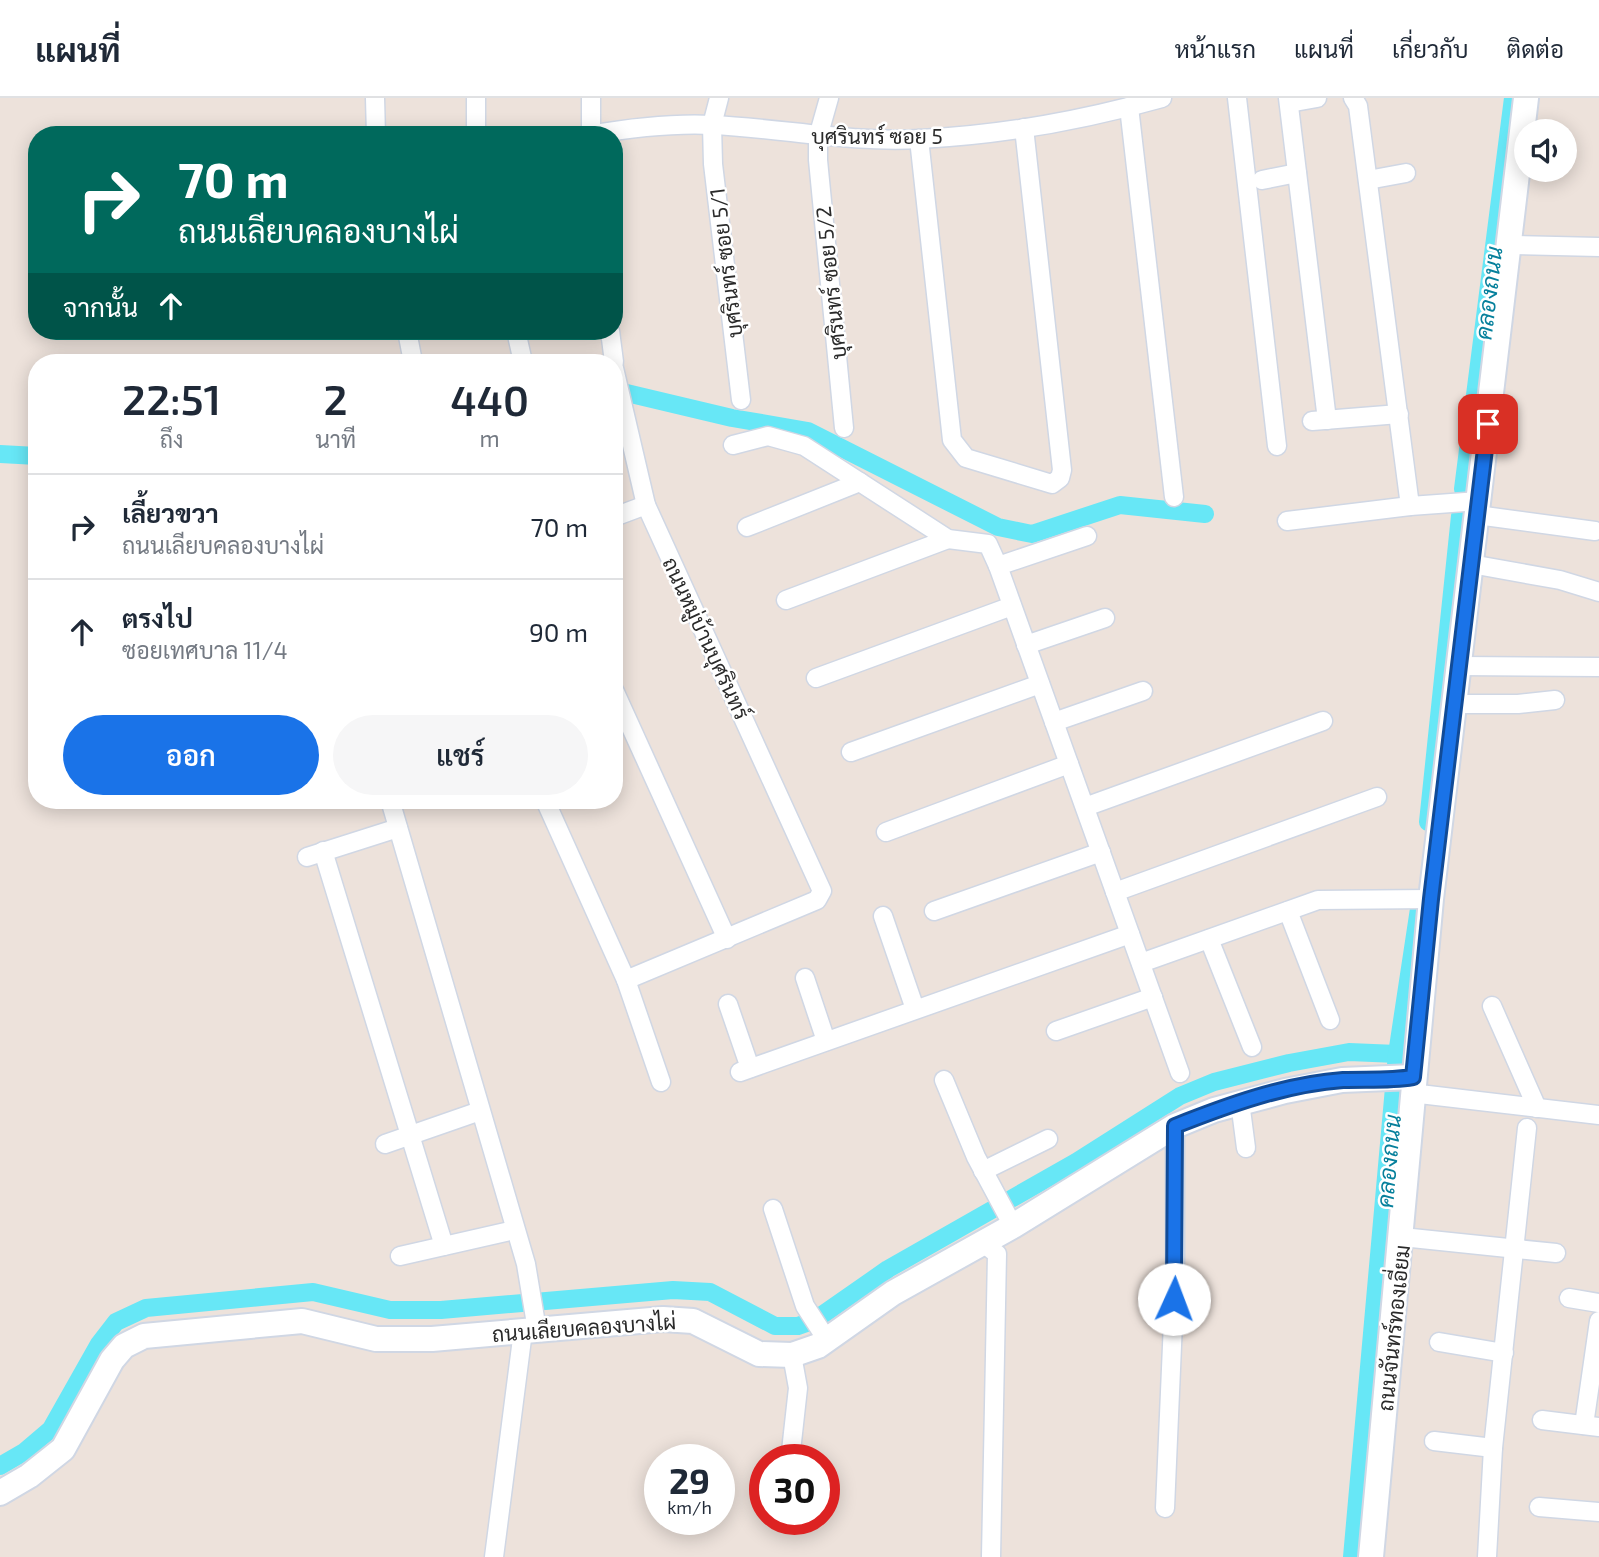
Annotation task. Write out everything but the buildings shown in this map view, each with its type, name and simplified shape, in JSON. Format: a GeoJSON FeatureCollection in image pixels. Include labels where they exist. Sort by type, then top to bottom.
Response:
{"type":"FeatureCollection","features":[{"type":"Feature","properties":{"kind":"street"},"geometry":{"type":"LineString","coordinates":[[375,98],[376,126]]}},
{"type":"Feature","properties":{"kind":"street"},"geometry":{"type":"LineString","coordinates":[[476,98],[476,126]]}},
{"type":"Feature","properties":{"kind":"street"},"geometry":{"type":"LineString","coordinates":[[590,126],[591,98]]}},
{"type":"Feature","properties":{"kind":"street","name":"บุศรินทร์ ซอย 5/1"},"geometry":{"type":"LineString","coordinates":[[719,98],[712,125],[713,164],[741,400]]}},
{"type":"Feature","properties":{"kind":"street"},"geometry":{"type":"LineString","coordinates":[[818,137],[829,98]]}},
{"type":"Feature","properties":{"kind":"street","name":"บุศรินทร์ ซอย 5"},"geometry":{"type":"LineString","coordinates":[[623,130],[712,125],[818,137],[919,139],[1024,128],[1161,98]]}},
{"type":"Feature","properties":{"kind":"street"},"geometry":{"type":"LineString","coordinates":[[1237,98],[1277,446]]}},
{"type":"Feature","properties":{"kind":"street"},"geometry":{"type":"LineString","coordinates":[[1317,98],[1289,101],[1319,421],[1399,414]]}},
{"type":"Feature","properties":{"kind":"street"},"geometry":{"type":"LineString","coordinates":[[1353,98],[1358,106],[1410,506]]}},
{"type":"Feature","properties":{"kind":"street","name":"ถนนจันทร์ทองเอี่ยม"},"geometry":{"type":"LineString","coordinates":[[1371,1557],[1402,1237],[1401,1082],[1431,899],[1471,564],[1472,506],[1510,245],[1527,98]]}},
{"type":"Feature","properties":{"kind":"street"},"geometry":{"type":"LineString","coordinates":[[1129,107],[1174,498]]}},
{"type":"Feature","properties":{"kind":"street"},"geometry":{"type":"LineString","coordinates":[[919,139],[952,440],[966,458],[1052,484],[1060,478],[1062,470],[1024,128]]}},
{"type":"Feature","properties":{"kind":"street","name":"บุศรินทร์ ซอย 5/2"},"geometry":{"type":"LineString","coordinates":[[818,137],[844,428]]}},
{"type":"Feature","properties":{"kind":"street"},"geometry":{"type":"LineString","coordinates":[[1262,180],[1297,173]]}},
{"type":"Feature","properties":{"kind":"street"},"geometry":{"type":"LineString","coordinates":[[1368,180],[1406,173]]}},
{"type":"Feature","properties":{"kind":"street"},"geometry":{"type":"LineString","coordinates":[[1510,245],[1599,247]]}},
{"type":"Feature","properties":{"kind":"street","name":"ถนนหมู่บ้านบุศรินทร์"},"geometry":{"type":"LineString","coordinates":[[623,414],[646,505],[821,887],[821,895],[817,900],[727,939]]}},
{"type":"Feature","properties":{"kind":"street"},"geometry":{"type":"LineString","coordinates":[[733,445],[768,436],[804,446],[948,539],[988,544],[1180,1073]]}},
{"type":"Feature","properties":{"kind":"street"},"geometry":{"type":"LineString","coordinates":[[747,527],[860,482]]}},
{"type":"Feature","properties":{"kind":"street"},"geometry":{"type":"LineString","coordinates":[[1287,521],[1440,504],[1472,506],[1595,531]]}},
{"type":"Feature","properties":{"kind":"street"},"geometry":{"type":"LineString","coordinates":[[623,514],[646,505]]}},
{"type":"Feature","properties":{"kind":"street"},"geometry":{"type":"LineString","coordinates":[[998,566],[1087,536]]}},
{"type":"Feature","properties":{"kind":"street"},"geometry":{"type":"LineString","coordinates":[[786,600],[948,539]]}},
{"type":"Feature","properties":{"kind":"street"},"geometry":{"type":"LineString","coordinates":[[1471,564],[1560,580],[1599,592]]}},
{"type":"Feature","properties":{"kind":"street"},"geometry":{"type":"LineString","coordinates":[[816,678],[1012,606]]}},
{"type":"Feature","properties":{"kind":"street"},"geometry":{"type":"LineString","coordinates":[[1026,645],[1105,618]]}},
{"type":"Feature","properties":{"kind":"street"},"geometry":{"type":"LineString","coordinates":[[1459,666],[1599,667]]}},
{"type":"Feature","properties":{"kind":"street"},"geometry":{"type":"LineString","coordinates":[[851,752],[1040,684]]}},
{"type":"Feature","properties":{"kind":"street"},"geometry":{"type":"LineString","coordinates":[[1054,722],[1143,691]]}},
{"type":"Feature","properties":{"kind":"street"},"geometry":{"type":"LineString","coordinates":[[1454,704],[1518,704],[1555,700]]}},
{"type":"Feature","properties":{"kind":"street"},"geometry":{"type":"LineString","coordinates":[[623,710],[727,939],[626,980]]}},
{"type":"Feature","properties":{"kind":"street"},"geometry":{"type":"LineString","coordinates":[[1084,807],[1324,721]]}},
{"type":"Feature","properties":{"kind":"street"},"geometry":{"type":"LineString","coordinates":[[886,832],[1069,764]]}},
{"type":"Feature","properties":{"kind":"street"},"geometry":{"type":"LineString","coordinates":[[1115,892],[1377,797]]}},
{"type":"Feature","properties":{"kind":"street"},"geometry":{"type":"LineString","coordinates":[[393,809],[530,1282],[532,1325],[494,1557]]}},
{"type":"Feature","properties":{"kind":"street"},"geometry":{"type":"LineString","coordinates":[[549,809],[626,980],[661,1082]]}},
{"type":"Feature","properties":{"kind":"street"},"geometry":{"type":"LineString","coordinates":[[398,828],[315,854],[412,1135],[444,1246]]}},
{"type":"Feature","properties":{"kind":"street"},"geometry":{"type":"LineString","coordinates":[[934,911],[1101,852]]}},
{"type":"Feature","properties":{"kind":"street"},"geometry":{"type":"LineString","coordinates":[[1141,963],[1318,900],[1431,899]]}},
{"type":"Feature","properties":{"kind":"street"},"geometry":{"type":"LineString","coordinates":[[1288,911],[1330,1020]]}},
{"type":"Feature","properties":{"kind":"street"},"geometry":{"type":"LineString","coordinates":[[883,916],[915,1009]]}},
{"type":"Feature","properties":{"kind":"street"},"geometry":{"type":"LineString","coordinates":[[728,1004],[745,1070],[1130,934]]}},
{"type":"Feature","properties":{"kind":"street"},"geometry":{"type":"LineString","coordinates":[[1209,939],[1252,1047]]}},
{"type":"Feature","properties":{"kind":"street"},"geometry":{"type":"LineString","coordinates":[[806,978],[826,1041]]}},
{"type":"Feature","properties":{"kind":"street"},"geometry":{"type":"LineString","coordinates":[[1056,1031],[1153,998]]}},
{"type":"Feature","properties":{"kind":"street"},"geometry":{"type":"LineString","coordinates":[[1492,1006],[1536,1108]]}},
{"type":"Feature","properties":{"kind":"street"},"geometry":{"type":"LineString","coordinates":[[944,1080],[984,1171],[1010,1218]]}},
{"type":"Feature","properties":{"kind":"street","name":"ถนนเลียบคลองบางไผ่"},"geometry":{"type":"LineString","coordinates":[[0,1493],[29,1476],[63,1448],[112,1360],[124,1346],[144,1336],[302,1321],[376,1339],[432,1339],[532,1325],[663,1319],[693,1321],[759,1354],[792,1355],[820,1329],[893,1293],[982,1242],[1010,1218],[1175,1126],[1240,1102],[1342,1080],[1401,1082]]}},
{"type":"Feature","properties":{"kind":"street"},"geometry":{"type":"LineString","coordinates":[[1401,1082],[1536,1108],[1599,1115]]}},
{"type":"Feature","properties":{"kind":"street"},"geometry":{"type":"LineString","coordinates":[[1240,1102],[1246,1148]]}},
{"type":"Feature","properties":{"kind":"street"},"geometry":{"type":"LineString","coordinates":[[384,1144],[480,1111]]}},
{"type":"Feature","properties":{"kind":"street"},"geometry":{"type":"LineString","coordinates":[[1165,1508],[1175,1276],[1175,1126]]}},
{"type":"Feature","properties":{"kind":"street"},"geometry":{"type":"LineString","coordinates":[[1487,1557],[1493,1448],[1527,1128]]}},
{"type":"Feature","properties":{"kind":"street"},"geometry":{"type":"LineString","coordinates":[[984,1171],[1048,1139]]}},
{"type":"Feature","properties":{"kind":"street"},"geometry":{"type":"LineString","coordinates":[[773,1209],[820,1329]]}},
{"type":"Feature","properties":{"kind":"street"},"geometry":{"type":"LineString","coordinates":[[400,1256],[514,1230]]}},
{"type":"Feature","properties":{"kind":"street"},"geometry":{"type":"LineString","coordinates":[[1402,1237],[1556,1253]]}},
{"type":"Feature","properties":{"kind":"street"},"geometry":{"type":"LineString","coordinates":[[982,1242],[997,1254],[991,1557]]}},
{"type":"Feature","properties":{"kind":"street"},"geometry":{"type":"LineString","coordinates":[[1569,1298],[1599,1303]]}},
{"type":"Feature","properties":{"kind":"street"},"geometry":{"type":"LineString","coordinates":[[1542,1420],[1592,1426],[1599,1321]]}},
{"type":"Feature","properties":{"kind":"street"},"geometry":{"type":"LineString","coordinates":[[1439,1342],[1504,1353]]}},
{"type":"Feature","properties":{"kind":"street"},"geometry":{"type":"LineString","coordinates":[[792,1355],[798,1388],[792,1444]]}},
{"type":"Feature","properties":{"kind":"street"},"geometry":{"type":"LineString","coordinates":[[1434,1441],[1493,1448]]}},
{"type":"Feature","properties":{"kind":"street"},"geometry":{"type":"LineString","coordinates":[[1539,1507],[1599,1512]]}},
{"type":"Feature","properties":{"kind":"waterway","name":"คลองถนน"},"geometry":{"type":"LineString","coordinates":[[1463,489],[1513,98]]}},
{"type":"Feature","properties":{"kind":"waterway"},"geometry":{"type":"LineString","coordinates":[[623,392],[732,418],[808,431],[998,527],[1032,534],[1120,505],[1205,514]]}},
{"type":"Feature","properties":{"kind":"waterway"},"geometry":{"type":"LineString","coordinates":[[0,454],[28,456]]}},
{"type":"Feature","properties":{"kind":"waterway","name":"คลองถนน"},"geometry":{"type":"LineString","coordinates":[[1428,822],[1460,516]]}},
{"type":"Feature","properties":{"kind":"waterway","name":"คลองถนน"},"geometry":{"type":"LineString","coordinates":[[1352,1557],[1397,1054],[1420,902]]}},
{"type":"Feature","properties":{"kind":"waterway"},"geometry":{"type":"LineString","coordinates":[[0,1466],[24,1452],[51,1429],[99,1344],[116,1322],[146,1308],[313,1292],[390,1310],[441,1310],[673,1290],[710,1292],[775,1326],[798,1326],[815,1320],[888,1269],[1076,1162],[1180,1096],[1214,1082],[1289,1063],[1349,1052],[1397,1054]]}},
{"type":"Feature","properties":{"kind":"route"},"geometry":{"type":"LineString","coordinates":[[1174,1299],[1175,1126],[1214,1110],[1285,1091],[1342,1080],[1378,1081],[1413,1077],[1431,899],[1488,424]]}}]}
